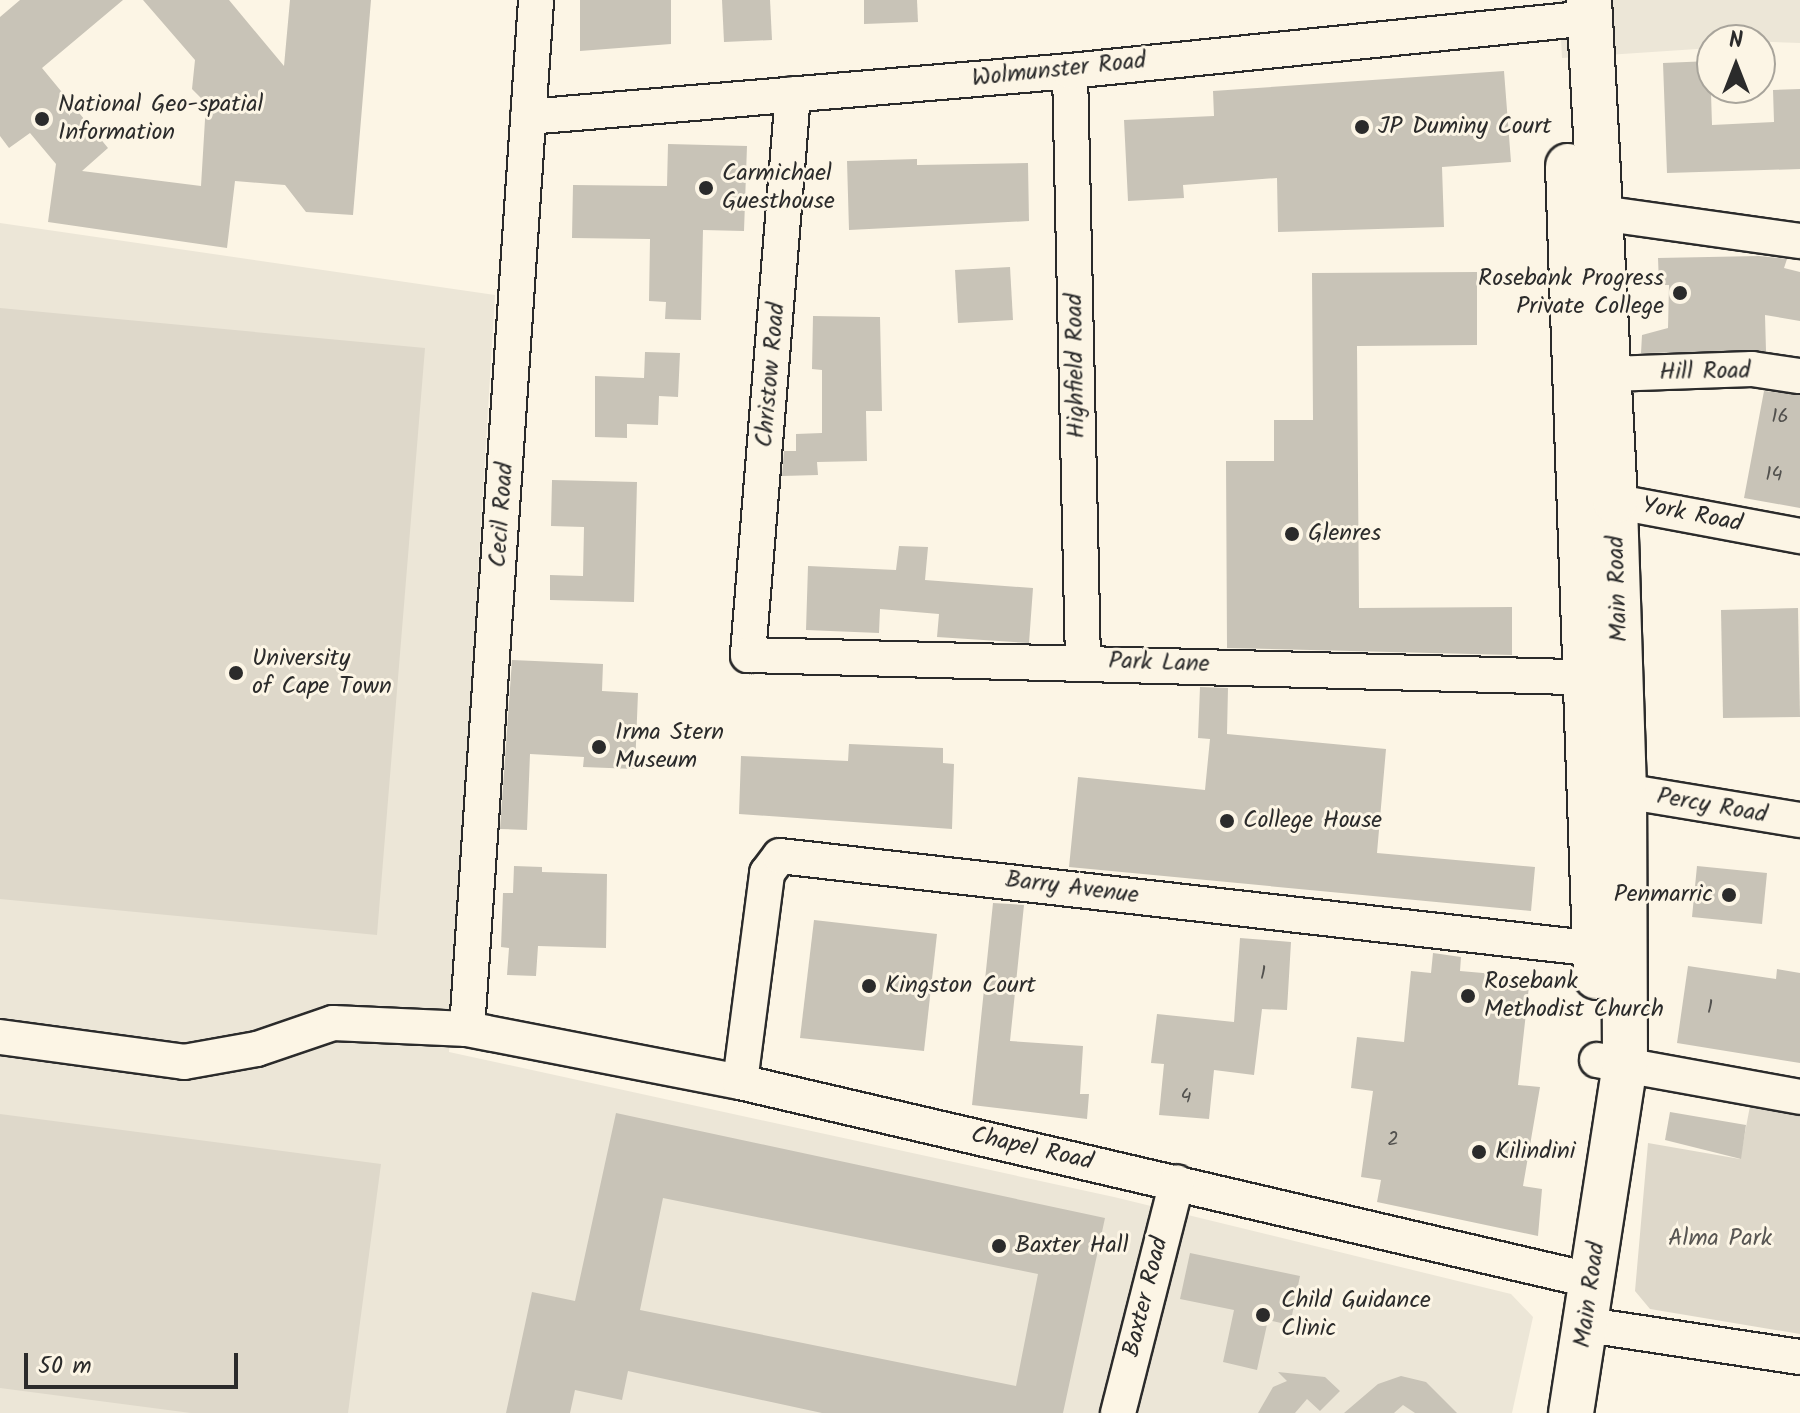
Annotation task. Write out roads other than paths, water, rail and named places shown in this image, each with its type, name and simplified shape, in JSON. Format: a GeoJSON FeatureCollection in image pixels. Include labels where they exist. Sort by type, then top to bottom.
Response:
{"type":"FeatureCollection","features":[{"type":"Feature","properties":{"kind":"main road","name":"Main Road"},"geometry":{"type":"LineString","coordinates":[[1571,1413],[1588,1325],[1604,1177],[1624,791],[1599,498],[1574,9]]}},
{"type":"Feature","properties":{"kind":"main road","name":"Main Road"},"geometry":{"type":"LineString","coordinates":[[1586,211],[1610,374],[1599,498],[1596,949],[1611,1062]]}},
{"type":"Feature","properties":{"kind":"street","name":"Cecil Road"},"geometry":{"type":"LineString","coordinates":[[467,1029],[536,0]]}},
{"type":"Feature","properties":{"kind":"street","name":"Wolmunster Road"},"geometry":{"type":"LineString","coordinates":[[528,117],[1070,71],[1574,9]]}},
{"type":"Feature","properties":{"kind":"street","name":"Highfield Road"},"geometry":{"type":"LineString","coordinates":[[1070,71],[1083,661]]}},
{"type":"Feature","properties":{"kind":"street","name":"Christow Road"},"geometry":{"type":"LineString","coordinates":[[748,655],[793,94]]}},
{"type":"Feature","properties":{"kind":"street"},"geometry":{"type":"LineString","coordinates":[[1586,211],[1800,241]]}},
{"type":"Feature","properties":{"kind":"street","name":"Hill Road"},"geometry":{"type":"LineString","coordinates":[[1610,374],[1752,369],[1799,376]]}},
{"type":"Feature","properties":{"kind":"street","name":"York Road"},"geometry":{"type":"LineString","coordinates":[[1599,498],[1800,536]]}},
{"type":"Feature","properties":{"kind":"street","name":"Park Lane"},"geometry":{"type":"LineString","coordinates":[[748,655],[1083,661],[1569,677]]}},
{"type":"Feature","properties":{"kind":"street","name":"Percy Road"},"geometry":{"type":"LineString","coordinates":[[1624,791],[1800,820]]}},
{"type":"Feature","properties":{"kind":"street","name":"Barry Avenue"},"geometry":{"type":"LineString","coordinates":[[740,1082],[767,873],[780,856],[1596,949]]}},
{"type":"Feature","properties":{"kind":"street","name":"Chapel Road"},"geometry":{"type":"LineString","coordinates":[[0,1037],[184,1062],[257,1049],[333,1023],[467,1029],[740,1082],[1594,1281]]}},
{"type":"Feature","properties":{"kind":"street"},"geometry":{"type":"LineString","coordinates":[[1611,1062],[1800,1097]]}},
{"type":"Feature","properties":{"kind":"street","name":"Baxter Road"},"geometry":{"type":"LineString","coordinates":[[1118,1413],[1177,1182]]}},
{"type":"Feature","properties":{"kind":"street"},"geometry":{"type":"LineString","coordinates":[[1588,1325],[1800,1357]]}},
{"type":"Feature","properties":{"kind":"place","name":"National Geo-spatial Information"},"geometry":{"type":"Point","coordinates":[42,119]}},
{"type":"Feature","properties":{"kind":"place","name":"JP Duminy Court"},"geometry":{"type":"Point","coordinates":[1362,127]}},
{"type":"Feature","properties":{"kind":"place","name":"Carmichael Guesthouse"},"geometry":{"type":"Point","coordinates":[706,188]}},
{"type":"Feature","properties":{"kind":"place","name":"Rosebank Progress Private College"},"geometry":{"type":"Point","coordinates":[1680,293]}},
{"type":"Feature","properties":{"kind":"place","name":"Glenres"},"geometry":{"type":"Point","coordinates":[1292,534]}},
{"type":"Feature","properties":{"kind":"place","name":"University of Cape Town"},"geometry":{"type":"Point","coordinates":[236,673]}},
{"type":"Feature","properties":{"kind":"place","name":"Irma Stern Museum"},"geometry":{"type":"Point","coordinates":[599,747]}},
{"type":"Feature","properties":{"kind":"place","name":"College House"},"geometry":{"type":"Point","coordinates":[1227,821]}},
{"type":"Feature","properties":{"kind":"place","name":"Penmarric"},"geometry":{"type":"Point","coordinates":[1729,895]}},
{"type":"Feature","properties":{"kind":"place","name":"Kingston Court"},"geometry":{"type":"Point","coordinates":[869,986]}},
{"type":"Feature","properties":{"kind":"place","name":"Rosebank Methodist Church"},"geometry":{"type":"Point","coordinates":[1468,996]}},
{"type":"Feature","properties":{"kind":"place","name":"Kilindini"},"geometry":{"type":"Point","coordinates":[1479,1152]}},
{"type":"Feature","properties":{"kind":"place","name":"Baxter Hall"},"geometry":{"type":"Point","coordinates":[999,1246]}},
{"type":"Feature","properties":{"kind":"place","name":"Child Guidance Clinic"},"geometry":{"type":"Point","coordinates":[1263,1315]}},
{"type":"Feature","properties":{"kind":"park label","name":"Alma Park"},"geometry":{"type":"Point","coordinates":[1720,1239]}}]}
